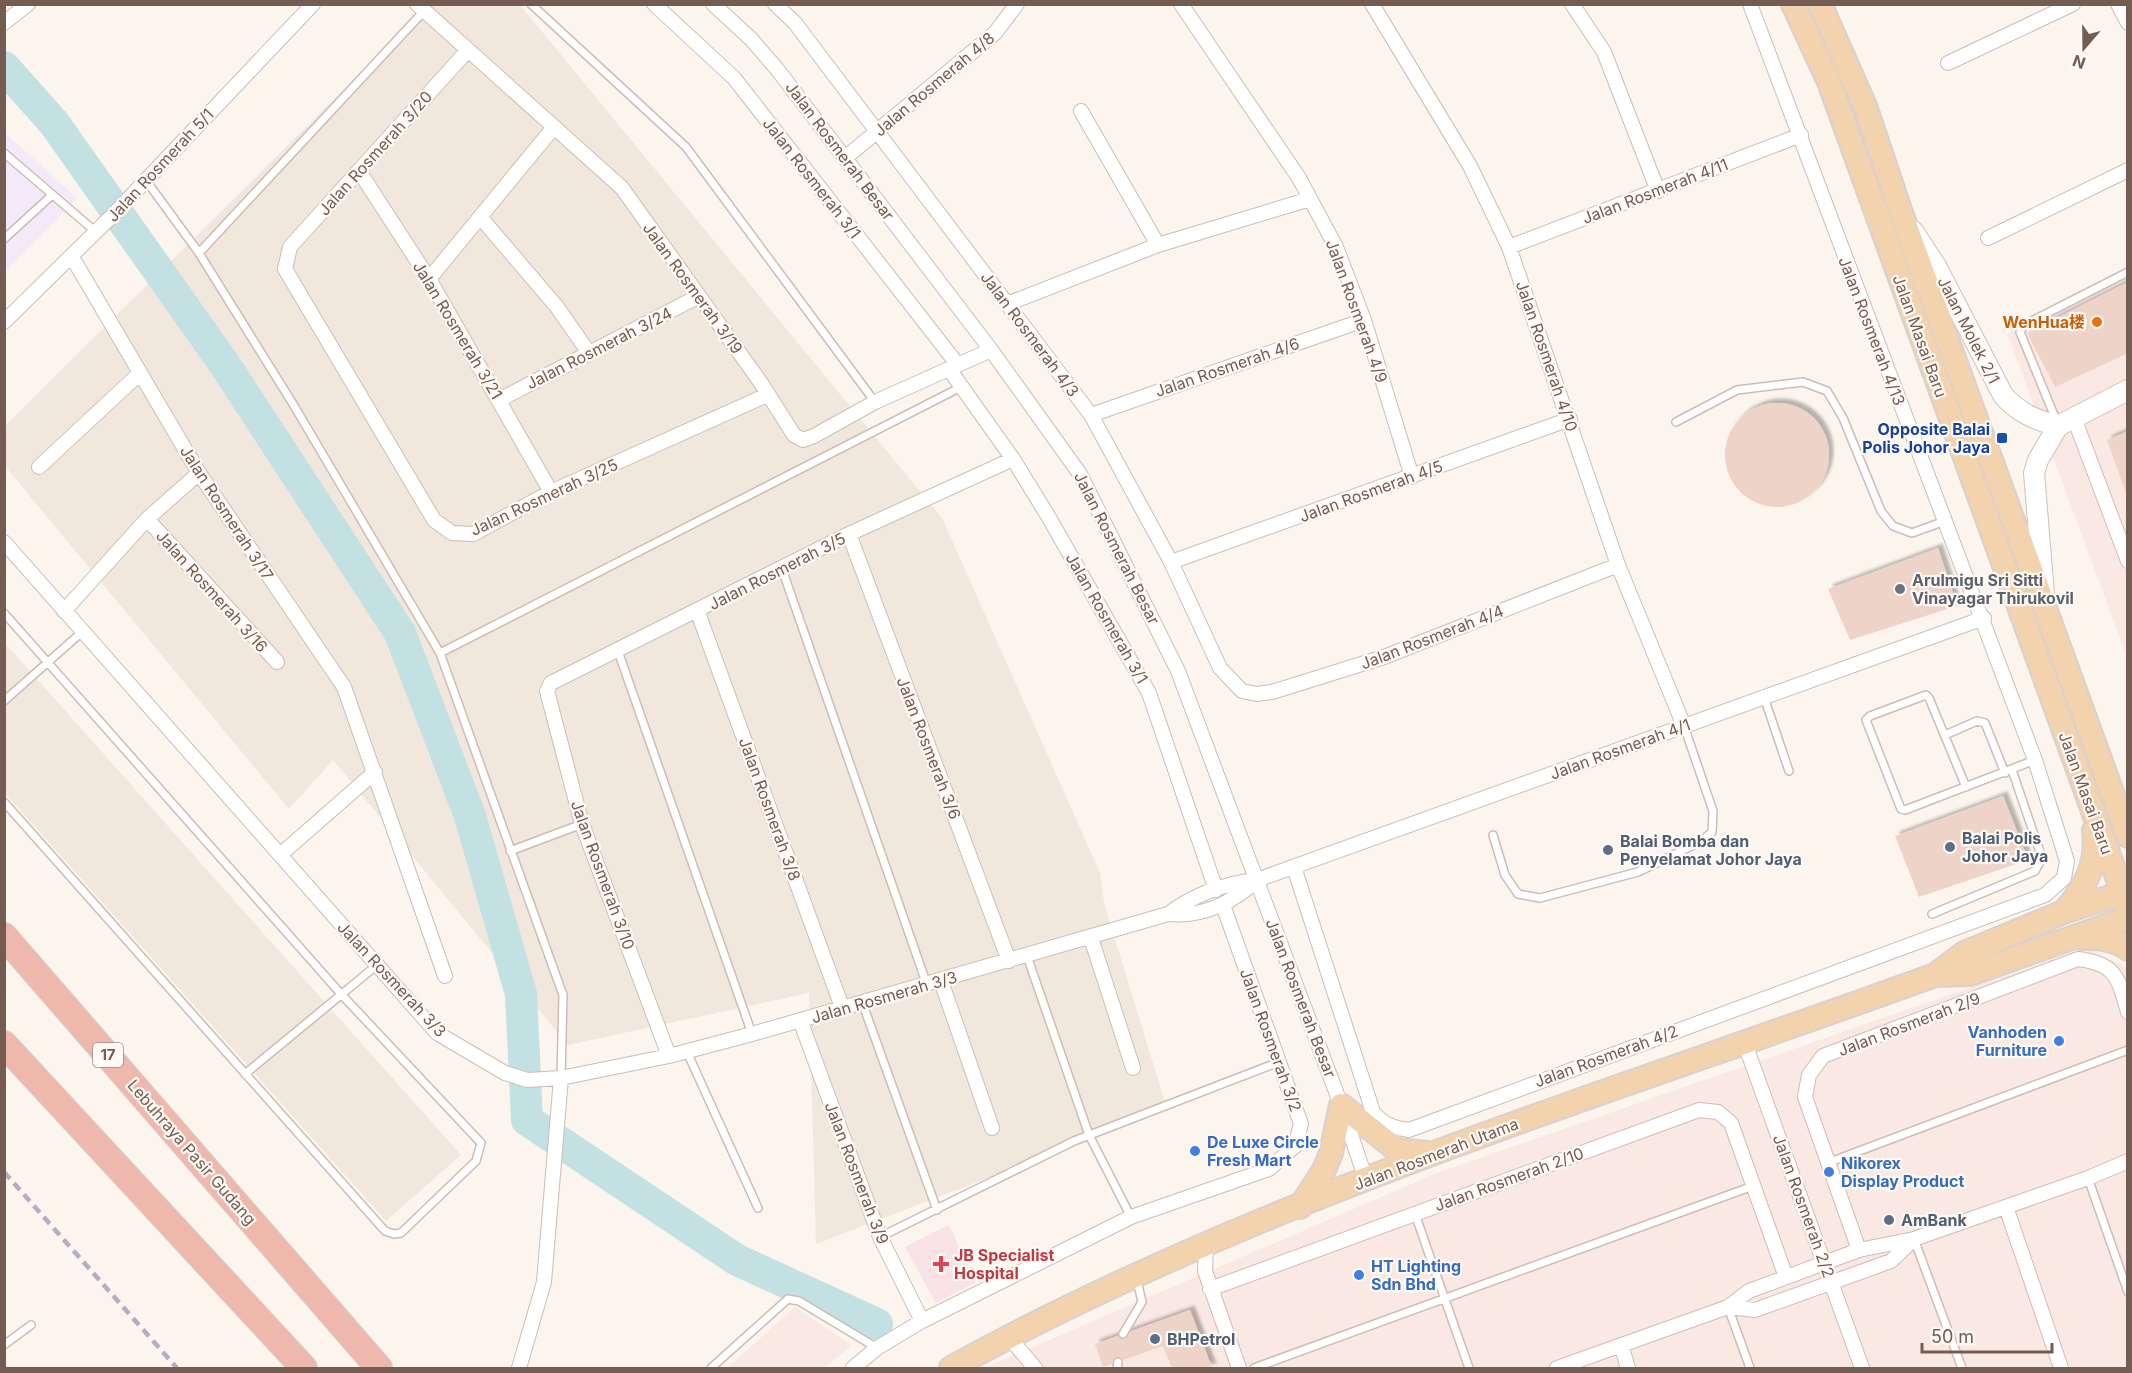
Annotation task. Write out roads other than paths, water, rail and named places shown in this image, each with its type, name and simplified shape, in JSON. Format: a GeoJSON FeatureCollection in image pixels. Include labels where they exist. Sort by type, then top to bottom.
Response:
{"type":"FeatureCollection","features":[{"type":"Feature","properties":{"kind":"highway","name":"Lebuhraya Pasir Gudang"},"geometry":{"type":"LineString","coordinates":[[4,936],[379,1368]]}},
{"type":"Feature","properties":{"kind":"highway"},"geometry":{"type":"LineString","coordinates":[[4,1044],[304,1368]]}},
{"type":"Feature","properties":{"kind":"main road","name":"Jalan Masai Baru"},"geometry":{"type":"LineString","coordinates":[[1793,4],[1829,82],[2091,807],[2126,897]]}},
{"type":"Feature","properties":{"kind":"main road","name":"Jalan Masai Baru"},"geometry":{"type":"LineString","coordinates":[[1820,4],[1865,106],[1900,210],[2045,611],[2120,797],[2127,836]]}},
{"type":"Feature","properties":{"kind":"main road"},"geometry":{"type":"LineString","coordinates":[[2064,912],[2081,892],[2092,868],[2095,840],[2091,807]]}},
{"type":"Feature","properties":{"kind":"main road","name":"Jalan Rosmerah Utama"},"geometry":{"type":"LineString","coordinates":[[951,1368],[1136,1275],[1206,1244],[1431,1153],[1935,975],[1964,953],[2064,912],[2126,897]]}},
{"type":"Feature","properties":{"kind":"main road","name":"Jalan Rosmerah Utama"},"geometry":{"type":"LineString","coordinates":[[1935,975],[1970,974],[2127,918]]}},
{"type":"Feature","properties":{"kind":"main road"},"geometry":{"type":"LineString","coordinates":[[2071,938],[2096,938],[2120,943],[2127,949]]}},
{"type":"Feature","properties":{"kind":"main road"},"geometry":{"type":"LineString","coordinates":[[1300,1207],[1324,1170],[1331,1153],[1341,1105],[1397,1150],[1431,1153]]}},
{"type":"Feature","properties":{"kind":"street"},"geometry":{"type":"LineString","coordinates":[[4,23],[28,4]]}},
{"type":"Feature","properties":{"kind":"street","name":"Jalan Rosmerah 5/1"},"geometry":{"type":"LineString","coordinates":[[4,322],[114,214],[313,4]]}},
{"type":"Feature","properties":{"kind":"street","name":"Jalan Rosmerah 3/1"},"geometry":{"type":"LineString","coordinates":[[654,4],[734,78],[953,367],[961,387],[1013,459],[1149,693],[1216,890]]}},
{"type":"Feature","properties":{"kind":"street","name":"Jalan Rosmerah Besar"},"geometry":{"type":"LineString","coordinates":[[713,4],[751,39],[777,69],[991,350],[1080,474],[1178,671],[1341,1105],[1366,1180]]}},
{"type":"Feature","properties":{"kind":"street","name":"Jalan Rosmerah 4/3"},"geometry":{"type":"LineString","coordinates":[[776,4],[795,23],[1091,415],[1171,562],[1220,668],[1242,691]]}},
{"type":"Feature","properties":{"kind":"street","name":"Jalan Rosmerah 4/9"},"geometry":{"type":"LineString","coordinates":[[1181,4],[1299,178],[1336,247],[1364,320],[1412,477]]}},
{"type":"Feature","properties":{"kind":"street","name":"Jalan Rosmerah 4/10"},"geometry":{"type":"LineString","coordinates":[[1372,4],[1470,166],[1509,247],[1570,419],[1618,565],[1684,726]]}},
{"type":"Feature","properties":{"kind":"street"},"geometry":{"type":"LineString","coordinates":[[1572,4],[1604,52],[1658,191]]}},
{"type":"Feature","properties":{"kind":"street","name":"Jalan Rosmerah 4/13"},"geometry":{"type":"LineString","coordinates":[[1750,4],[1801,135],[1829,220],[1983,618],[2035,760],[2067,861]]}},
{"type":"Feature","properties":{"kind":"street"},"geometry":{"type":"LineString","coordinates":[[1948,63],[2073,4]]}},
{"type":"Feature","properties":{"kind":"street"},"geometry":{"type":"LineString","coordinates":[[2118,4],[2127,23]]}},
{"type":"Feature","properties":{"kind":"street","name":"Jalan Rosmerah 4/8"},"geometry":{"type":"LineString","coordinates":[[845,158],[995,33],[1014,6]]}},
{"type":"Feature","properties":{"kind":"street","name":"Jalan Rosmerah 3/19"},"geometry":{"type":"LineString","coordinates":[[421,8],[622,188],[794,435],[803,440],[875,402],[991,350]]}},
{"type":"Feature","properties":{"kind":"street","name":"Jalan Rosmerah 3/20"},"geometry":{"type":"LineString","coordinates":[[286,259],[290,247],[468,50]]}},
{"type":"Feature","properties":{"kind":"street"},"geometry":{"type":"LineString","coordinates":[[1081,111],[1158,245]]}},
{"type":"Feature","properties":{"kind":"street"},"geometry":{"type":"LineString","coordinates":[[429,279],[554,127]]}},
{"type":"Feature","properties":{"kind":"street","name":"Jalan Rosmerah 4/11"},"geometry":{"type":"LineString","coordinates":[[1509,247],[1801,135]]}},
{"type":"Feature","properties":{"kind":"street"},"geometry":{"type":"LineString","coordinates":[[1988,238],[2127,170]]}},
{"type":"Feature","properties":{"kind":"street","name":"Jalan Rosmerah 3/21"},"geometry":{"type":"LineString","coordinates":[[359,171],[429,279],[551,492]]}},
{"type":"Feature","properties":{"kind":"street"},"geometry":{"type":"LineString","coordinates":[[1007,304],[1158,245],[1310,199]]}},
{"type":"Feature","properties":{"kind":"street","name":"Jalan Molek 2/1"},"geometry":{"type":"LineString","coordinates":[[1900,210],[1936,266],[2003,395],[2014,408],[2027,415],[2066,422]]}},
{"type":"Feature","properties":{"kind":"street"},"geometry":{"type":"LineString","coordinates":[[480,218],[556,307],[589,353]]}},
{"type":"Feature","properties":{"kind":"street","name":"Jalan Rosmerah 3/17"},"geometry":{"type":"LineString","coordinates":[[72,257],[199,473],[344,687],[445,976]]}},
{"type":"Feature","properties":{"kind":"street","name":"Jalan Rosmerah 3/25"},"geometry":{"type":"LineString","coordinates":[[286,259],[285,269],[288,279],[442,528],[462,536],[473,534],[551,492],[767,395]]}},
{"type":"Feature","properties":{"kind":"street","name":"Jalan Rosmerah 3/24"},"geometry":{"type":"LineString","coordinates":[[499,400],[699,296]]}},
{"type":"Feature","properties":{"kind":"street","name":"Jalan Rosmerah 4/6"},"geometry":{"type":"LineString","coordinates":[[1091,415],[1364,320]]}},
{"type":"Feature","properties":{"kind":"street"},"geometry":{"type":"LineString","coordinates":[[39,467],[139,374]]}},
{"type":"Feature","properties":{"kind":"street"},"geometry":{"type":"LineString","coordinates":[[2045,611],[2034,473],[2038,460],[2066,422],[2127,390]]}},
{"type":"Feature","properties":{"kind":"street","name":"Jalan Rosmerah 4/5"},"geometry":{"type":"LineString","coordinates":[[1171,562],[1570,419]]}},
{"type":"Feature","properties":{"kind":"street"},"geometry":{"type":"LineString","coordinates":[[2066,422],[2127,561]]}},
{"type":"Feature","properties":{"kind":"street","name":"Jalan Rosmerah 3/5"},"geometry":{"type":"LineString","coordinates":[[547,692],[551,683],[849,534],[1013,459]]}},
{"type":"Feature","properties":{"kind":"street"},"geometry":{"type":"LineString","coordinates":[[64,611],[147,519],[199,473]]}},
{"type":"Feature","properties":{"kind":"street","name":"Jalan Rosmerah 3/16"},"geometry":{"type":"LineString","coordinates":[[147,519],[278,662]]}},
{"type":"Feature","properties":{"kind":"street","name":"Jalan Rosmerah 3/6"},"geometry":{"type":"LineString","coordinates":[[849,534],[1009,961]]}},
{"type":"Feature","properties":{"kind":"street","name":"Jalan Rosmerah 3/3"},"geometry":{"type":"LineString","coordinates":[[4,542],[437,1033],[505,1073],[527,1080],[561,1078],[687,1052],[1091,938],[1168,914],[1185,902],[1235,882],[1257,880]]}},
{"type":"Feature","properties":{"kind":"street","name":"Jalan Rosmerah 4/4"},"geometry":{"type":"LineString","coordinates":[[1242,691],[1257,694],[1272,692],[1384,657],[1618,565]]}},
{"type":"Feature","properties":{"kind":"street","name":"Jalan Rosmerah 3/8"},"geometry":{"type":"LineString","coordinates":[[697,610],[843,1007]]}},
{"type":"Feature","properties":{"kind":"street","name":"Jalan Rosmerah 4/1"},"geometry":{"type":"LineString","coordinates":[[1257,880],[1983,618]]}},
{"type":"Feature","properties":{"kind":"street","name":"Jalan Rosmerah 3/10"},"geometry":{"type":"LineString","coordinates":[[547,692],[582,824],[669,1056]]}},
{"type":"Feature","properties":{"kind":"street"},"geometry":{"type":"LineString","coordinates":[[280,855],[375,772]]}},
{"type":"Feature","properties":{"kind":"street","name":"Jalan Rosmerah 4/2"},"geometry":{"type":"LineString","coordinates":[[1294,867],[1373,1112],[1379,1120],[1395,1128],[1409,1130],[2045,895],[2064,878],[2067,861]]}},
{"type":"Feature","properties":{"kind":"street","name":"Jalan Rosmerah 3/3"},"geometry":{"type":"LineString","coordinates":[[1168,914],[1189,916],[1223,905],[1240,895],[1257,880]]}},
{"type":"Feature","properties":{"kind":"street","name":"Jalan Rosmerah 3/2"},"geometry":{"type":"LineString","coordinates":[[853,1368],[877,1348],[922,1322],[1131,1217],[1269,1169],[1295,1146],[1301,1124],[1223,905]]}},
{"type":"Feature","properties":{"kind":"street"},"geometry":{"type":"LineString","coordinates":[[1091,938],[1133,1068]]}},
{"type":"Feature","properties":{"kind":"street","name":"Jalan Rosmerah 2/9"},"geometry":{"type":"LineString","coordinates":[[1860,1250],[1805,1097],[1809,1075],[1823,1056],[2078,959],[2099,962],[2117,975],[2127,1012]]}},
{"type":"Feature","properties":{"kind":"street"},"geometry":{"type":"LineString","coordinates":[[941,981],[992,1128]]}},
{"type":"Feature","properties":{"kind":"street","name":"Jalan Rosmerah 3/9"},"geometry":{"type":"LineString","coordinates":[[800,1020],[880,1237],[922,1322]]}},
{"type":"Feature","properties":{"kind":"street","name":"Jalan Rosmerah 2/2"},"geometry":{"type":"LineString","coordinates":[[1745,1044],[1862,1368]]}},
{"type":"Feature","properties":{"kind":"street"},"geometry":{"type":"LineString","coordinates":[[519,1368],[544,1282],[561,1078]]}},
{"type":"Feature","properties":{"kind":"street","name":"Jalan Rosmerah 2/10"},"geometry":{"type":"LineString","coordinates":[[1210,1289],[1699,1110],[1718,1112],[1731,1122],[1786,1277]]}},
{"type":"Feature","properties":{"kind":"street"},"geometry":{"type":"LineString","coordinates":[[1557,1368],[1728,1307],[1749,1291],[1860,1250],[1914,1239],[2088,1179],[2127,1161]]}},
{"type":"Feature","properties":{"kind":"street"},"geometry":{"type":"LineString","coordinates":[[2006,1207],[2061,1368]]}},
{"type":"Feature","properties":{"kind":"street"},"geometry":{"type":"LineString","coordinates":[[1728,1307],[1755,1310],[1892,1261],[1914,1239]]}},
{"type":"Feature","properties":{"kind":"street"},"geometry":{"type":"LineString","coordinates":[[1206,1244],[1205,1271],[1239,1368]]}},
{"type":"Feature","properties":{"kind":"street"},"geometry":{"type":"LineString","coordinates":[[1009,1337],[1035,1368]]}},
{"type":"Feature","properties":{"kind":"street"},"geometry":{"type":"LineString","coordinates":[[1621,1346],[1628,1368]]}},
{"type":"Feature","properties":{"kind":"lane"},"geometry":{"type":"LineString","coordinates":[[531,4],[686,147],[875,402]]}},
{"type":"Feature","properties":{"kind":"lane"},"geometry":{"type":"LineString","coordinates":[[198,253],[421,8]]}},
{"type":"Feature","properties":{"kind":"lane"},"geometry":{"type":"LineString","coordinates":[[4,153],[51,196],[73,210],[96,232]]}},
{"type":"Feature","properties":{"kind":"lane"},"geometry":{"type":"LineString","coordinates":[[145,179],[198,253],[293,404],[440,652],[563,994],[561,1078]]}},
{"type":"Feature","properties":{"kind":"lane"},"geometry":{"type":"LineString","coordinates":[[4,239],[51,196]]}},
{"type":"Feature","properties":{"kind":"lane"},"geometry":{"type":"LineString","coordinates":[[2066,422],[2020,332],[2024,325],[2127,272]]}},
{"type":"Feature","properties":{"kind":"lane"},"geometry":{"type":"LineString","coordinates":[[1676,422],[1737,390],[1803,382],[1827,391],[1843,418],[1881,511],[1893,526],[1912,533],[1945,521]]}},
{"type":"Feature","properties":{"kind":"lane"},"geometry":{"type":"LineString","coordinates":[[440,652],[961,387]]}},
{"type":"Feature","properties":{"kind":"lane"},"geometry":{"type":"LineString","coordinates":[[782,569],[927,985]]}},
{"type":"Feature","properties":{"kind":"lane"},"geometry":{"type":"LineString","coordinates":[[4,613],[341,994],[481,1143],[476,1161],[401,1233],[393,1234],[385,1231],[4,802]]}},
{"type":"Feature","properties":{"kind":"lane"},"geometry":{"type":"LineString","coordinates":[[4,701],[82,632]]}},
{"type":"Feature","properties":{"kind":"lane"},"geometry":{"type":"LineString","coordinates":[[618,651],[752,1034]]}},
{"type":"Feature","properties":{"kind":"lane"},"geometry":{"type":"LineString","coordinates":[[1966,787],[1926,695],[1870,716],[1866,720],[1901,809],[1966,787],[2009,772],[2035,760]]}},
{"type":"Feature","properties":{"kind":"lane"},"geometry":{"type":"LineString","coordinates":[[1764,697],[1789,771]]}},
{"type":"Feature","properties":{"kind":"lane"},"geometry":{"type":"LineString","coordinates":[[1932,914],[2035,871],[2042,858],[2009,772],[1985,723],[1977,722],[1945,735]]}},
{"type":"Feature","properties":{"kind":"lane"},"geometry":{"type":"LineString","coordinates":[[1493,835],[1505,875],[1518,894],[1540,898],[1638,872],[1700,842],[1712,832],[1713,811],[1684,726]]}},
{"type":"Feature","properties":{"kind":"lane"},"geometry":{"type":"LineString","coordinates":[[510,850],[582,824]]}},
{"type":"Feature","properties":{"kind":"lane"},"geometry":{"type":"LineString","coordinates":[[1027,956],[1089,1135],[1131,1217]]}},
{"type":"Feature","properties":{"kind":"lane"},"geometry":{"type":"LineString","coordinates":[[245,1074],[377,965]]}},
{"type":"Feature","properties":{"kind":"lane"},"geometry":{"type":"LineString","coordinates":[[862,1002],[937,1210]]}},
{"type":"Feature","properties":{"kind":"lane"},"geometry":{"type":"LineString","coordinates":[[1830,1162],[2127,1050]]}},
{"type":"Feature","properties":{"kind":"lane"},"geometry":{"type":"LineString","coordinates":[[687,1052],[758,1208]]}},
{"type":"Feature","properties":{"kind":"lane"},"geometry":{"type":"LineString","coordinates":[[880,1237],[1089,1135],[1279,1062]]}},
{"type":"Feature","properties":{"kind":"lane"},"geometry":{"type":"LineString","coordinates":[[2088,1179],[2127,1292]]}},
{"type":"Feature","properties":{"kind":"lane"},"geometry":{"type":"LineString","coordinates":[[1254,1368],[1753,1186]]}},
{"type":"Feature","properties":{"kind":"lane"},"geometry":{"type":"LineString","coordinates":[[1415,1214],[1469,1368]]}},
{"type":"Feature","properties":{"kind":"lane"},"geometry":{"type":"LineString","coordinates":[[1914,1239],[1962,1368]]}},
{"type":"Feature","properties":{"kind":"lane"},"geometry":{"type":"LineString","coordinates":[[1123,1334],[1142,1302],[1136,1275]]}},
{"type":"Feature","properties":{"kind":"lane"},"geometry":{"type":"LineString","coordinates":[[711,1368],[788,1299],[799,1300],[877,1348]]}},
{"type":"Feature","properties":{"kind":"lane"},"geometry":{"type":"LineString","coordinates":[[1728,1307],[1750,1368]]}},
{"type":"Feature","properties":{"kind":"lane"},"geometry":{"type":"LineString","coordinates":[[4,1345],[32,1325]]}},
{"type":"Feature","properties":{"kind":"waterway"},"geometry":{"type":"LineString","coordinates":[[4,67],[54,123],[225,365],[400,633],[470,816],[521,994],[527,1120],[737,1260],[877,1324]]}},
{"type":"Feature","properties":{"kind":"railway"},"geometry":{"type":"LineString","coordinates":[[4,1172],[177,1368]]}},
{"type":"Feature","properties":{"kind":"place","name":"WenHua楼"},"geometry":{"type":"Point","coordinates":[2097,322]}},
{"type":"Feature","properties":{"kind":"place","name":"Opposite Balai Polis Johor Jaya"},"geometry":{"type":"Point","coordinates":[2002,438]}},
{"type":"Feature","properties":{"kind":"place","name":"Arulmigu Sri Sitti Vinayagar Thirukovil"},"geometry":{"type":"Point","coordinates":[1900,589]}},
{"type":"Feature","properties":{"kind":"place","name":"Balai Polis Johor Jaya"},"geometry":{"type":"Point","coordinates":[1950,847]}},
{"type":"Feature","properties":{"kind":"place","name":"Balai Bomba dan Penyelamat Johor Jaya"},"geometry":{"type":"Point","coordinates":[1608,850]}},
{"type":"Feature","properties":{"kind":"place","name":"Vanhoden Furniture"},"geometry":{"type":"Point","coordinates":[2059,1041]}},
{"type":"Feature","properties":{"kind":"place","name":"De Luxe Circle Fresh Mart"},"geometry":{"type":"Point","coordinates":[1195,1151]}},
{"type":"Feature","properties":{"kind":"place","name":"Nikorex Display Product"},"geometry":{"type":"Point","coordinates":[1829,1172]}},
{"type":"Feature","properties":{"kind":"place","name":"AmBank"},"geometry":{"type":"Point","coordinates":[1889,1220]}},
{"type":"Feature","properties":{"kind":"place","name":"JB Specialist Hospital"},"geometry":{"type":"Point","coordinates":[941,1264]}},
{"type":"Feature","properties":{"kind":"place","name":"HT Lighting Sdn Bhd"},"geometry":{"type":"Point","coordinates":[1359,1275]}},
{"type":"Feature","properties":{"kind":"place","name":"BHPetrol"},"geometry":{"type":"Point","coordinates":[1155,1339]}}]}
